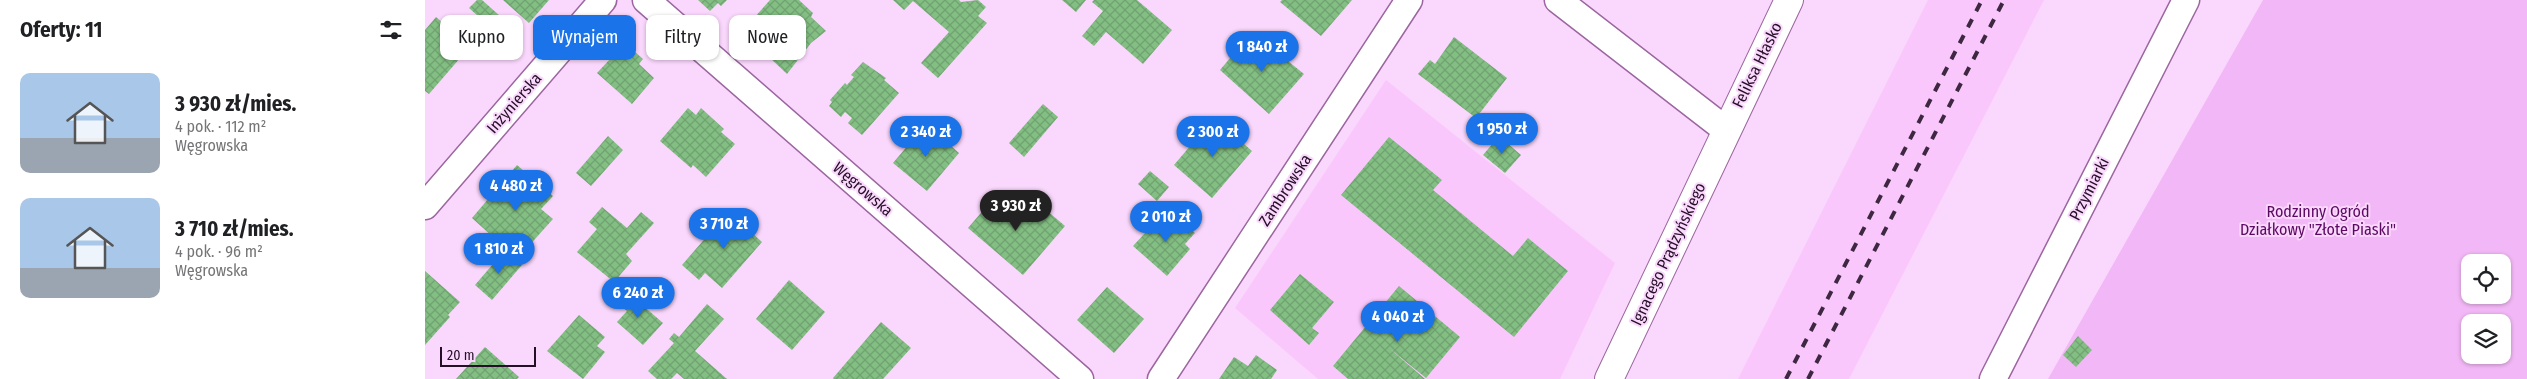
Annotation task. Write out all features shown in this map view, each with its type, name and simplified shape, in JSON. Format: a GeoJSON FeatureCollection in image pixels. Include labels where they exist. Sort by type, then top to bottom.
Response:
{"type":"FeatureCollection","features":[{"type":"Feature","properties":{"kind":"street","name":"Inżynierska"},"geometry":{"type":"LineString","coordinates":[[425,206],[603,0]]}},
{"type":"Feature","properties":{"kind":"street","name":"Węgrowska"},"geometry":{"type":"LineString","coordinates":[[646,0],[1080,379]]}},
{"type":"Feature","properties":{"kind":"street","name":"Zambrowska"},"geometry":{"type":"LineString","coordinates":[[1161,379],[1409,0]]}},
{"type":"Feature","properties":{"kind":"street"},"geometry":{"type":"LineString","coordinates":[[1558,0],[1726,130]]}},
{"type":"Feature","properties":{"kind":"street","name":"Feliksa Hłasko"},"geometry":{"type":"LineString","coordinates":[[1726,130],[1789,0]]}},
{"type":"Feature","properties":{"kind":"street","name":"Przymiarki"},"geometry":{"type":"LineString","coordinates":[[1993,379],[2186,0]]}},
{"type":"Feature","properties":{"kind":"street","name":"Ignacego Prądzyńskiego"},"geometry":{"type":"LineString","coordinates":[[1609,379],[1726,130]]}},
{"type":"Feature","properties":{"kind":"shaded area"},"geometry":{"type":"Polygon","coordinates":[[[1928,0],[2044,0],[1849,379],[1738,379],[1928,0]]]}},
{"type":"Feature","properties":{"kind":"shaded area"},"geometry":{"type":"Polygon","coordinates":[[[1386,80],[1615,263],[1560,379],[1318,379],[1235,308],[1386,80]]]}},
{"type":"Feature","properties":{"kind":"green space","name":"Rodzinny Ogród Działkowy \"Złote Piaski\""},"geometry":{"type":"Polygon","coordinates":[[[2263,0],[2527,0],[2527,379],[2048,379],[2263,0]]]}},
{"type":"Feature","properties":{"kind":"building"},"geometry":{"type":"Polygon","coordinates":[[[477,0],[482,0],[499,15],[477,15],[469,8],[477,0]]]}},
{"type":"Feature","properties":{"kind":"building"},"geometry":{"type":"Polygon","coordinates":[[[503,0],[549,0],[536,15],[533,15],[533,18],[529,23],[523,18],[523,15],[520,15],[503,0]]]}},
{"type":"Feature","properties":{"kind":"building"},"geometry":{"type":"Polygon","coordinates":[[[698,0],[727,0],[721,6],[718,3],[710,11],[698,0]]]}},
{"type":"Feature","properties":{"kind":"building"},"geometry":{"type":"Polygon","coordinates":[[[770,0],[799,0],[813,13],[811,17],[826,31],[806,49],[806,15],[757,15],[770,0]]]}},
{"type":"Feature","properties":{"kind":"building"},"geometry":{"type":"Polygon","coordinates":[[[893,0],[959,0],[961,2],[978,0],[986,7],[978,16],[987,23],[938,78],[921,63],[949,32],[913,1],[904,10],[893,0]]]}},
{"type":"Feature","properties":{"kind":"building"},"geometry":{"type":"Polygon","coordinates":[[[1062,0],[1086,0],[1076,12],[1062,0]]]}},
{"type":"Feature","properties":{"kind":"building"},"geometry":{"type":"Polygon","coordinates":[[[1094,0],[1137,0],[1172,30],[1143,64],[1106,32],[1094,46],[1082,36],[1103,11],[1092,2],[1094,0]]]}},
{"type":"Feature","properties":{"kind":"building"},"geometry":{"type":"Polygon","coordinates":[[[1282,0],[1352,0],[1321,36],[1280,2],[1282,0]]]}},
{"type":"Feature","properties":{"kind":"building"},"geometry":{"type":"Polygon","coordinates":[[[436,17],[440,20],[440,60],[458,60],[429,94],[425,91],[425,30],[436,17]]]}},
{"type":"Feature","properties":{"kind":"building"},"geometry":{"type":"Polygon","coordinates":[[[1252,32],[1304,74],[1269,114],[1220,70],[1252,32]]]}},
{"type":"Feature","properties":{"kind":"building"},"geometry":{"type":"Polygon","coordinates":[[[1454,37],[1507,78],[1476,118],[1418,74],[1430,60],[1435,64],[1454,37]]]}},
{"type":"Feature","properties":{"kind":"building"},"geometry":{"type":"Polygon","coordinates":[[[636,53],[643,59],[639,64],[654,78],[632,104],[597,73],[609,60],[636,60],[636,53]]]}},
{"type":"Feature","properties":{"kind":"building"},"geometry":{"type":"Polygon","coordinates":[[[772,60],[798,60],[787,74],[772,60]]]}},
{"type":"Feature","properties":{"kind":"building"},"geometry":{"type":"Polygon","coordinates":[[[863,62],[886,78],[884,80],[899,93],[862,135],[848,123],[852,118],[845,112],[841,117],[829,106],[832,102],[830,100],[845,83],[847,85],[854,77],[851,75],[863,62]]]}},
{"type":"Feature","properties":{"kind":"building"},"geometry":{"type":"Polygon","coordinates":[[[1043,104],[1058,117],[1024,157],[1009,143],[1043,104]]]}},
{"type":"Feature","properties":{"kind":"building"},"geometry":{"type":"Polygon","coordinates":[[[688,108],[696,115],[701,108],[724,129],[721,132],[735,144],[706,177],[693,165],[691,168],[660,141],[688,108]]]}},
{"type":"Feature","properties":{"kind":"building"},"geometry":{"type":"Polygon","coordinates":[[[1214,118],[1252,151],[1212,198],[1174,165],[1214,118]]]}},
{"type":"Feature","properties":{"kind":"building"},"geometry":{"type":"Polygon","coordinates":[[[926,124],[959,153],[927,191],[893,163],[926,124]]]}},
{"type":"Feature","properties":{"kind":"building"},"geometry":{"type":"Polygon","coordinates":[[[608,136],[623,150],[591,186],[576,173],[608,136]]]}},
{"type":"Feature","properties":{"kind":"building"},"geometry":{"type":"Polygon","coordinates":[[[1499,136],[1521,155],[1505,173],[1483,155],[1499,136]]]}},
{"type":"Feature","properties":{"kind":"building"},"geometry":{"type":"Polygon","coordinates":[[[1389,137],[1442,180],[1433,190],[1513,256],[1528,238],[1568,271],[1514,337],[1341,195],[1389,137]]]}},
{"type":"Feature","properties":{"kind":"building"},"geometry":{"type":"Polygon","coordinates":[[[517,165],[553,196],[541,209],[553,219],[517,259],[472,218],[517,165]]]}},
{"type":"Feature","properties":{"kind":"building"},"geometry":{"type":"Polygon","coordinates":[[[1150,171],[1169,187],[1157,201],[1138,184],[1150,171]]]}},
{"type":"Feature","properties":{"kind":"building"},"geometry":{"type":"Polygon","coordinates":[[[998,193],[1026,217],[1038,203],[1065,226],[1023,275],[968,228],[998,193]]]}},
{"type":"Feature","properties":{"kind":"building"},"geometry":{"type":"Polygon","coordinates":[[[602,207],[627,228],[641,212],[654,223],[626,254],[632,261],[614,282],[577,252],[597,229],[589,222],[602,207]]]}},
{"type":"Feature","properties":{"kind":"building"},"geometry":{"type":"Polygon","coordinates":[[[728,212],[739,222],[745,216],[756,226],[751,232],[762,242],[722,288],[705,273],[699,280],[682,265],[728,212]]]}},
{"type":"Feature","properties":{"kind":"building"},"geometry":{"type":"Polygon","coordinates":[[[1173,213],[1195,233],[1185,244],[1190,249],[1167,276],[1133,246],[1157,220],[1162,224],[1173,213]]]}},
{"type":"Feature","properties":{"kind":"building"},"geometry":{"type":"Polygon","coordinates":[[[505,250],[522,265],[492,300],[475,285],[505,250]]]}},
{"type":"Feature","properties":{"kind":"building"},"geometry":{"type":"Polygon","coordinates":[[[425,271],[460,302],[448,315],[450,317],[425,345],[425,271]]]}},
{"type":"Feature","properties":{"kind":"building"},"geometry":{"type":"Polygon","coordinates":[[[1300,274],[1334,302],[1312,328],[1319,333],[1309,345],[1270,310],[1300,274]]]}},
{"type":"Feature","properties":{"kind":"building"},"geometry":{"type":"Polygon","coordinates":[[[789,280],[825,312],[792,350],[756,319],[789,280]]]}},
{"type":"Feature","properties":{"kind":"building"},"geometry":{"type":"Polygon","coordinates":[[[1399,286],[1460,337],[1426,378],[1389,348],[1425,379],[1348,379],[1333,366],[1399,286]]]}},
{"type":"Feature","properties":{"kind":"building"},"geometry":{"type":"Polygon","coordinates":[[[1107,287],[1144,319],[1114,353],[1077,320],[1107,287]]]}},
{"type":"Feature","properties":{"kind":"building"},"geometry":{"type":"Polygon","coordinates":[[[626,291],[663,323],[643,345],[617,322],[627,311],[616,302],[626,291]]]}},
{"type":"Feature","properties":{"kind":"building"},"geometry":{"type":"Polygon","coordinates":[[[707,304],[724,319],[695,351],[727,379],[684,379],[677,373],[671,379],[657,379],[648,371],[674,343],[669,339],[674,333],[679,337],[707,304]]]}},
{"type":"Feature","properties":{"kind":"building"},"geometry":{"type":"Polygon","coordinates":[[[579,315],[605,337],[597,346],[605,352],[583,379],[547,351],[579,315]]]}},
{"type":"Feature","properties":{"kind":"building"},"geometry":{"type":"Polygon","coordinates":[[[881,322],[911,348],[883,379],[834,379],[833,378],[881,322]]]}},
{"type":"Feature","properties":{"kind":"building"},"geometry":{"type":"Polygon","coordinates":[[[2078,336],[2092,350],[2076,367],[2063,355],[2078,336]]]}},
{"type":"Feature","properties":{"kind":"building"},"geometry":{"type":"Polygon","coordinates":[[[485,347],[519,377],[517,379],[456,379],[485,347]]]}},
{"type":"Feature","properties":{"kind":"building"},"geometry":{"type":"Polygon","coordinates":[[[1256,355],[1277,370],[1271,379],[1219,379],[1234,357],[1248,366],[1256,355]]]}},
{"type":"Feature","properties":{"kind":"railway"},"geometry":{"type":"LineString","coordinates":[[1786,379],[1982,0]]}},
{"type":"Feature","properties":{"kind":"railway"},"geometry":{"type":"LineString","coordinates":[[1808,379],[2004,0]]}}]}
